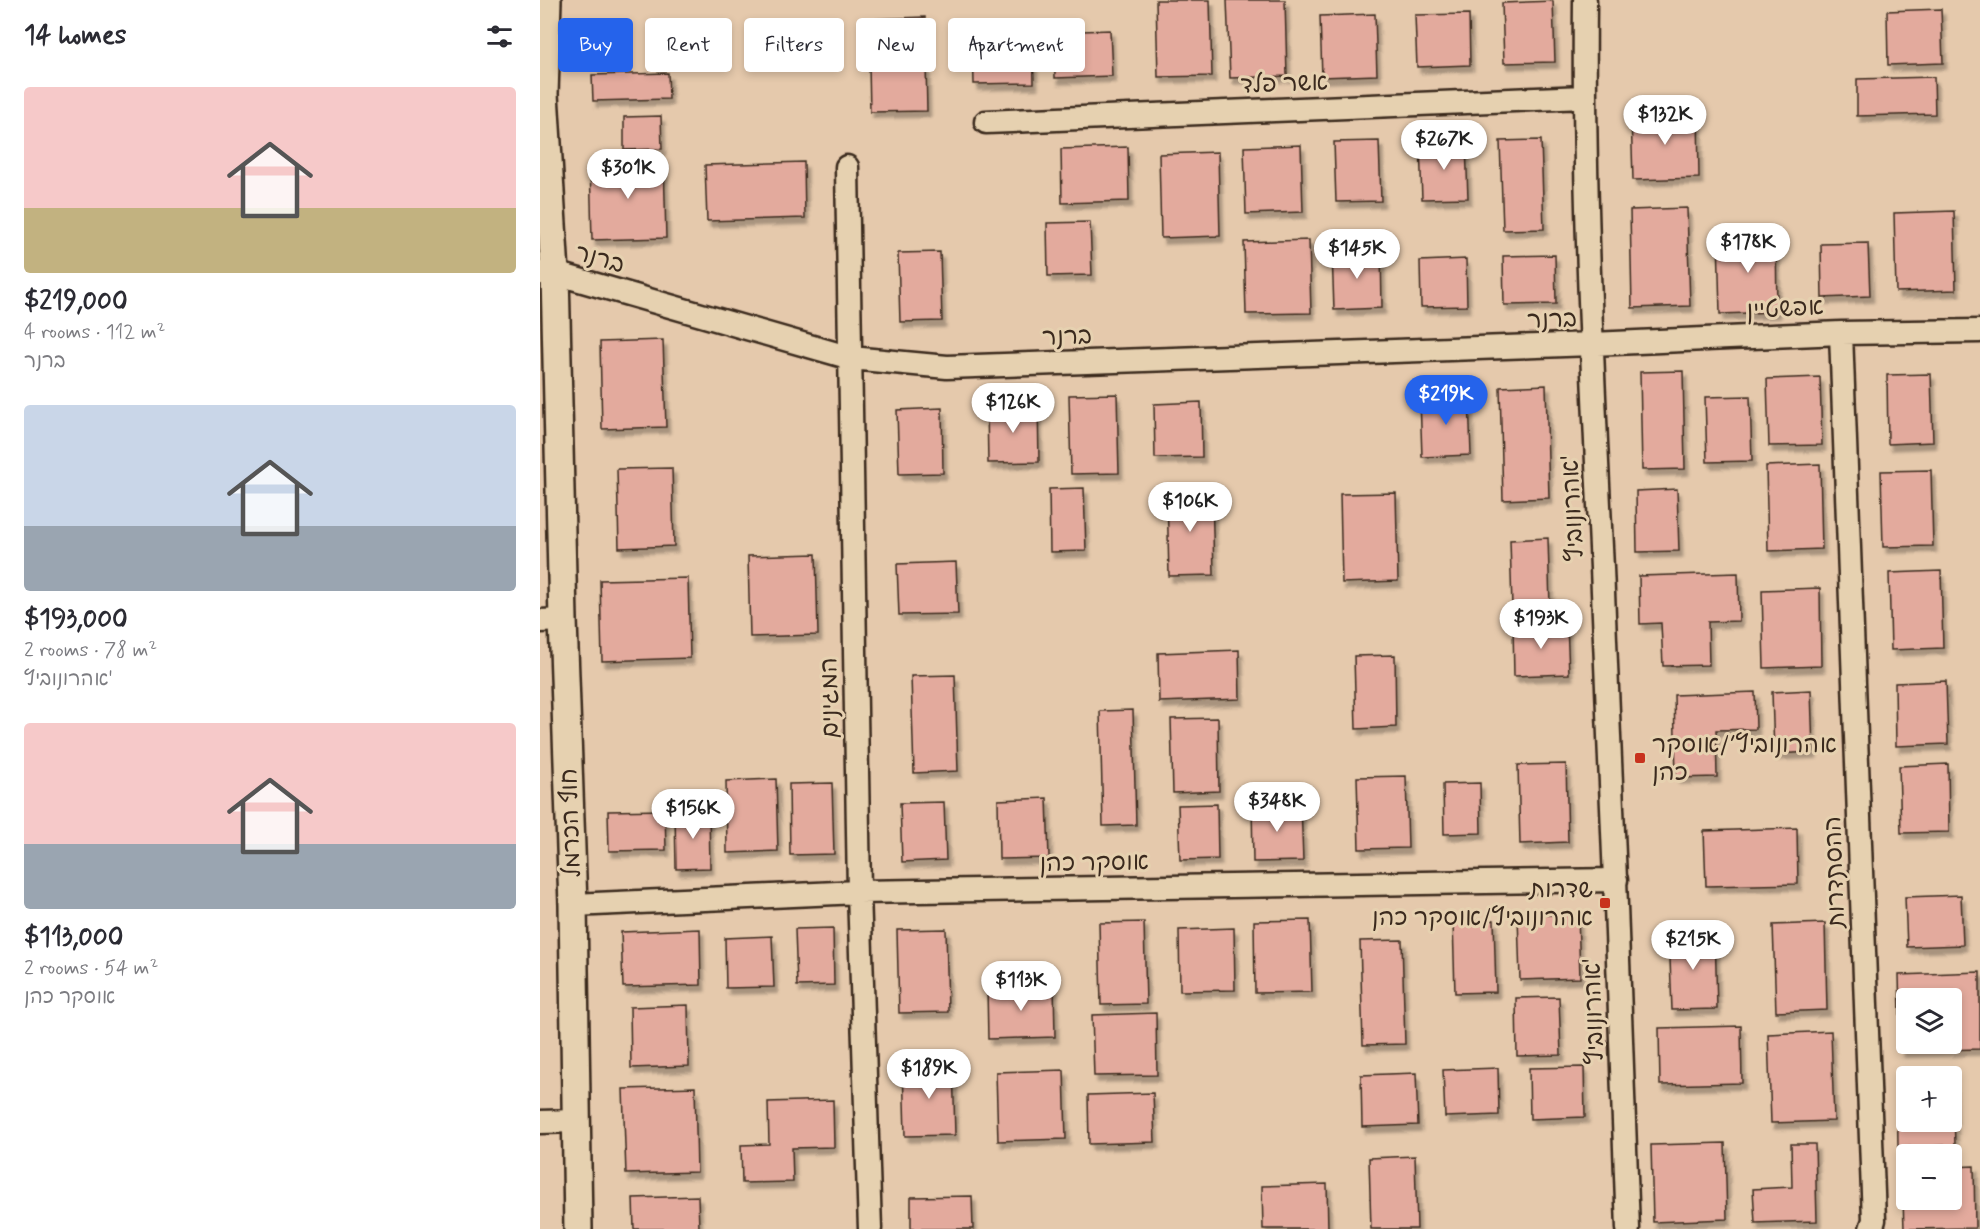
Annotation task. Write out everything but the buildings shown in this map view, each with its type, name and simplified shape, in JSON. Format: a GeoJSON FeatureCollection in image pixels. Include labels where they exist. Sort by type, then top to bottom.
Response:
{"type":"FeatureCollection","features":[{"type":"Feature","properties":{"kind":"street","name":"חוף הכרמל"},"geometry":{"type":"LineString","coordinates":[[547,0],[542,85],[548,273],[551,621],[573,905],[578,1229]]}},
{"type":"Feature","properties":{"kind":"street","name":"אהרונוביץ'"},"geometry":{"type":"LineString","coordinates":[[1585,0],[1584,97],[1592,344],[1616,880],[1628,1229]]}},
{"type":"Feature","properties":{"kind":"street","name":"אשר פלד"},"geometry":{"type":"LineString","coordinates":[[986,122],[1584,97]]}},
{"type":"Feature","properties":{"kind":"street","name":"המגינים"},"geometry":{"type":"LineString","coordinates":[[847,167],[859,892],[870,1229]]}},
{"type":"Feature","properties":{"kind":"street","name":"ברנר"},"geometry":{"type":"LineString","coordinates":[[548,273],[851,358],[947,367],[1592,344]]}},
{"type":"Feature","properties":{"kind":"street","name":"אפשטיין"},"geometry":{"type":"LineString","coordinates":[[1592,344],[1841,333],[1980,331]]}},
{"type":"Feature","properties":{"kind":"street","name":"ההסתדרות"},"geometry":{"type":"LineString","coordinates":[[1841,333],[1874,1220],[1871,1229]]}},
{"type":"Feature","properties":{"kind":"street","name":"אוסקר כהן"},"geometry":{"type":"LineString","coordinates":[[573,905],[859,892],[1616,880]]}},
{"type":"Feature","properties":{"kind":"street"},"geometry":{"type":"LineString","coordinates":[[540,1122],[577,1121]]}},
{"type":"Feature","properties":{"kind":"place","name":"אהרונוביץ׳/אוסקר כהן"},"geometry":{"type":"Point","coordinates":[1640,758]}},
{"type":"Feature","properties":{"kind":"place","name":"שדרות אהרונוביץ/אוסקר כהן"},"geometry":{"type":"Point","coordinates":[1605,903]}}]}
